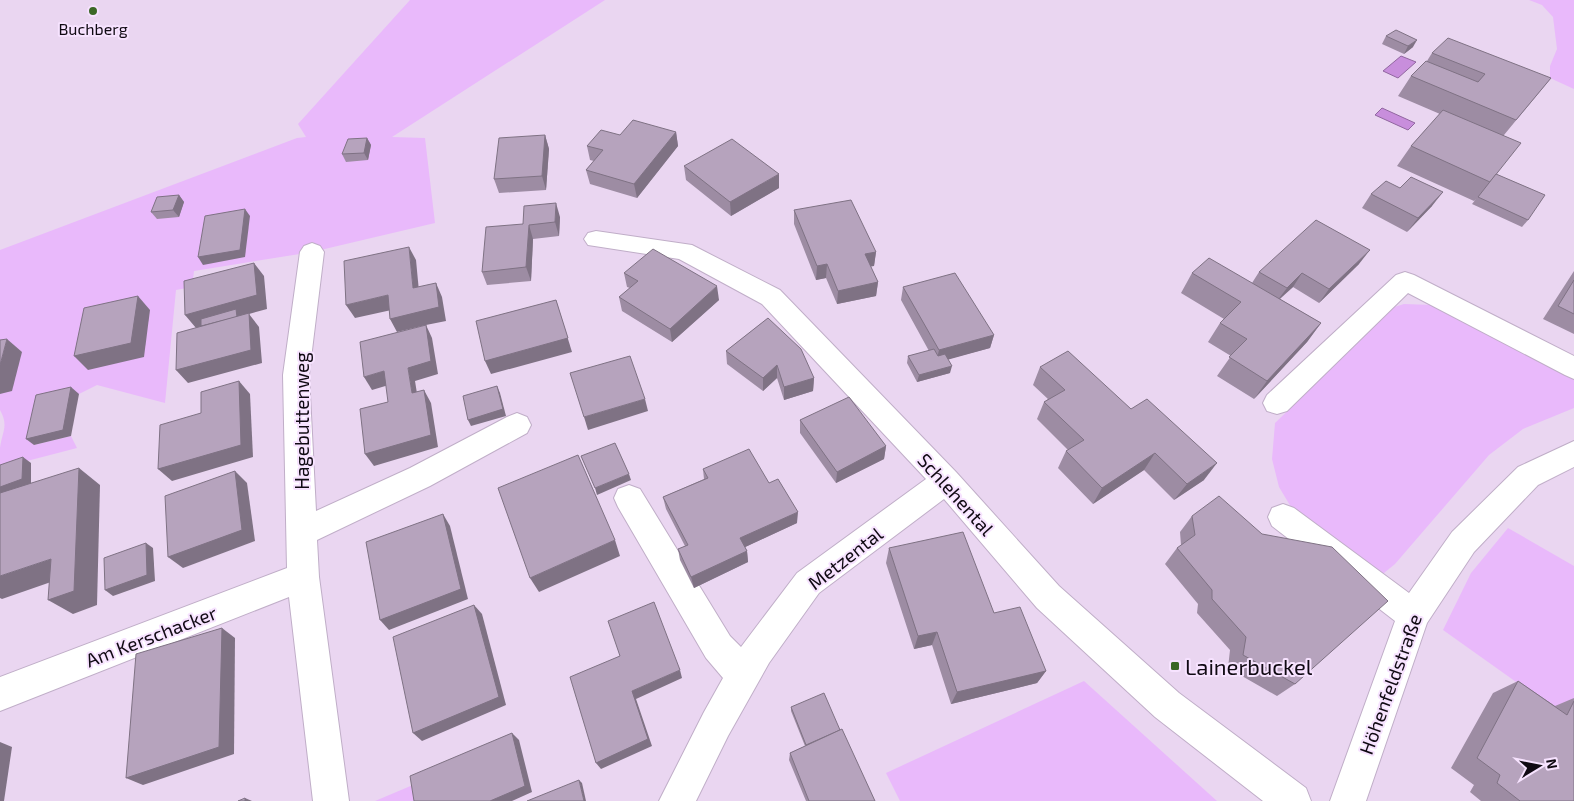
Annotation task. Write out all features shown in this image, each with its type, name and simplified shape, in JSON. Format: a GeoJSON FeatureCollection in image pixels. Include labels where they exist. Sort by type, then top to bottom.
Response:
{"type":"FeatureCollection","features":[{"type":"Feature","properties":{"kind":"street","name":"Schlehental"},"geometry":{"type":"LineString","coordinates":[[596,239],[684,251],[771,297],[946,481],[1048,597],[1167,705],[1293,801]]}},
{"type":"Feature","properties":{"kind":"street","name":"Hagebuttenweg"},"geometry":{"type":"LineString","coordinates":[[312,252],[296,375],[303,577],[331,801]]}},
{"type":"Feature","properties":{"kind":"street"},"geometry":{"type":"LineString","coordinates":[[1277,404],[1405,281],[1574,368]]}},
{"type":"Feature","properties":{"kind":"street"},"geometry":{"type":"LineString","coordinates":[[302,532],[420,477],[517,425]]}},
{"type":"Feature","properties":{"kind":"street","name":"Höhenfeldstraße"},"geometry":{"type":"LineString","coordinates":[[1348,801],[1412,615],[1463,542],[1521,482],[1528,476],[1574,453]]}},
{"type":"Feature","properties":{"kind":"street","name":"Metzental"},"geometry":{"type":"LineString","coordinates":[[676,801],[757,651],[808,583],[946,481]]}},
{"type":"Feature","properties":{"kind":"street"},"geometry":{"type":"LineString","coordinates":[[629,498],[718,647],[743,675]]}},
{"type":"Feature","properties":{"kind":"street"},"geometry":{"type":"LineString","coordinates":[[1284,517],[1412,615]]}},
{"type":"Feature","properties":{"kind":"street","name":"Am Kerschacker"},"geometry":{"type":"LineString","coordinates":[[0,694],[303,577]]}},
{"type":"Feature","properties":{"kind":"shaded area"},"geometry":{"type":"Polygon","coordinates":[[[410,0],[605,0],[392,137],[425,138],[435,223],[312,252],[194,271],[192,287],[176,290],[165,403],[97,385],[79,394],[44,402],[34,445],[71,436],[77,448],[0,468],[0,448],[4,420],[0,410],[0,250],[297,138],[306,137],[298,124],[410,0]]]}},
{"type":"Feature","properties":{"kind":"shaded area"},"geometry":{"type":"Polygon","coordinates":[[[1529,0],[1574,0],[1574,89],[1550,78],[1550,66],[1557,49],[1553,17],[1542,5],[1529,0]]]}},
{"type":"Feature","properties":{"kind":"shaded area"},"geometry":{"type":"Polygon","coordinates":[[[1401,56],[1416,62],[1398,78],[1383,71],[1401,56]]]}},
{"type":"Feature","properties":{"kind":"shaded area"},"geometry":{"type":"Polygon","coordinates":[[[1382,108],[1415,123],[1408,130],[1375,115],[1382,108]]]}},
{"type":"Feature","properties":{"kind":"shaded area"},"geometry":{"type":"Polygon","coordinates":[[[1404,304],[1432,305],[1574,374],[1574,408],[1523,429],[1489,455],[1395,564],[1384,573],[1373,573],[1294,512],[1279,487],[1272,459],[1275,423],[1363,338],[1391,308],[1404,304]]]}},
{"type":"Feature","properties":{"kind":"shaded area"},"geometry":{"type":"Polygon","coordinates":[[[1508,528],[1574,566],[1574,723],[1443,630],[1471,573],[1508,528]]]}},
{"type":"Feature","properties":{"kind":"shaded area"},"geometry":{"type":"Polygon","coordinates":[[[1084,681],[1217,801],[900,801],[886,773],[1084,681]]]}},
{"type":"Feature","properties":{"kind":"shaded area"},"geometry":{"type":"Polygon","coordinates":[[[420,782],[423,801],[375,801],[420,782]]]}},
{"type":"Feature","properties":{"kind":"building"},"geometry":{"type":"Polygon","coordinates":[[[1396,30],[1417,40],[1408,46],[1386,36],[1396,30]]]}},
{"type":"Feature","properties":{"kind":"building"},"geometry":{"type":"Polygon","coordinates":[[[1448,38],[1551,78],[1516,120],[1411,76],[1426,61],[1478,82],[1485,74],[1432,53],[1448,38]]]}},
{"type":"Feature","properties":{"kind":"building"},"geometry":{"type":"Polygon","coordinates":[[[1443,110],[1521,143],[1490,182],[1411,146],[1443,110]]]}},
{"type":"Feature","properties":{"kind":"building"},"geometry":{"type":"Polygon","coordinates":[[[633,120],[676,132],[634,184],[586,170],[603,150],[587,146],[601,130],[620,135],[633,120]]]}},
{"type":"Feature","properties":{"kind":"building"},"geometry":{"type":"Polygon","coordinates":[[[545,135],[542,176],[494,179],[499,138],[545,135]]]}},
{"type":"Feature","properties":{"kind":"building"},"geometry":{"type":"Polygon","coordinates":[[[367,138],[364,153],[342,154],[348,139],[367,138]]]}},
{"type":"Feature","properties":{"kind":"building"},"geometry":{"type":"Polygon","coordinates":[[[732,139],[779,174],[730,202],[684,166],[732,139]]]}},
{"type":"Feature","properties":{"kind":"building"},"geometry":{"type":"Polygon","coordinates":[[[1496,174],[1545,195],[1528,220],[1478,197],[1496,174]]]}},
{"type":"Feature","properties":{"kind":"building"},"geometry":{"type":"Polygon","coordinates":[[[1411,177],[1443,192],[1418,218],[1371,194],[1386,181],[1400,188],[1411,177]]]}},
{"type":"Feature","properties":{"kind":"building"},"geometry":{"type":"Polygon","coordinates":[[[179,195],[173,210],[151,212],[157,197],[179,195]]]}},
{"type":"Feature","properties":{"kind":"building"},"geometry":{"type":"Polygon","coordinates":[[[851,200],[876,252],[865,254],[878,282],[838,291],[827,264],[817,266],[794,210],[851,200]]]}},
{"type":"Feature","properties":{"kind":"building"},"geometry":{"type":"Polygon","coordinates":[[[556,203],[555,222],[529,225],[526,267],[482,272],[486,227],[523,224],[524,206],[556,203]]]}},
{"type":"Feature","properties":{"kind":"building"},"geometry":{"type":"Polygon","coordinates":[[[245,209],[240,250],[198,257],[205,216],[245,209]]]}},
{"type":"Feature","properties":{"kind":"building"},"geometry":{"type":"Polygon","coordinates":[[[1316,220],[1370,250],[1329,289],[1302,273],[1287,288],[1259,272],[1316,220]]]}},
{"type":"Feature","properties":{"kind":"building"},"geometry":{"type":"Polygon","coordinates":[[[409,247],[413,288],[436,283],[439,307],[390,319],[388,295],[346,305],[344,261],[409,247]]]}},
{"type":"Feature","properties":{"kind":"building"},"geometry":{"type":"Polygon","coordinates":[[[653,249],[717,286],[670,329],[619,297],[638,281],[624,273],[653,249]]]}},
{"type":"Feature","properties":{"kind":"building"},"geometry":{"type":"Polygon","coordinates":[[[1209,258],[1321,323],[1267,381],[1229,357],[1247,339],[1220,323],[1241,302],[1192,273],[1209,258]]]}},
{"type":"Feature","properties":{"kind":"building"},"geometry":{"type":"Polygon","coordinates":[[[254,263],[257,295],[185,315],[184,281],[254,263]]]}},
{"type":"Feature","properties":{"kind":"building"},"geometry":{"type":"Polygon","coordinates":[[[955,273],[994,335],[939,350],[903,287],[955,273]]]}},
{"type":"Feature","properties":{"kind":"building"},"geometry":{"type":"Polygon","coordinates":[[[1574,280],[1574,314],[1558,306],[1574,280]]]}},
{"type":"Feature","properties":{"kind":"building"},"geometry":{"type":"Polygon","coordinates":[[[138,296],[131,343],[74,356],[84,308],[138,296]]]}},
{"type":"Feature","properties":{"kind":"building"},"geometry":{"type":"Polygon","coordinates":[[[556,300],[568,338],[485,361],[476,321],[556,300]]]}},
{"type":"Feature","properties":{"kind":"building"},"geometry":{"type":"Polygon","coordinates":[[[236,309],[237,317],[201,326],[201,319],[236,309]]]}},
{"type":"Feature","properties":{"kind":"building"},"geometry":{"type":"Polygon","coordinates":[[[249,313],[251,350],[176,370],[177,333],[249,313]]]}},
{"type":"Feature","properties":{"kind":"building"},"geometry":{"type":"Polygon","coordinates":[[[768,318],[801,349],[814,378],[784,387],[777,365],[763,378],[726,351],[768,318]]]}},
{"type":"Feature","properties":{"kind":"building"},"geometry":{"type":"Polygon","coordinates":[[[426,325],[431,361],[408,368],[412,393],[424,390],[431,435],[365,454],[360,409],[388,402],[384,371],[364,377],[360,342],[426,325]]]}},
{"type":"Feature","properties":{"kind":"building"},"geometry":{"type":"Polygon","coordinates":[[[7,339],[0,365],[0,340],[7,339]]]}},
{"type":"Feature","properties":{"kind":"building"},"geometry":{"type":"Polygon","coordinates":[[[934,349],[938,356],[945,354],[952,366],[919,375],[908,356],[934,349]]]}},
{"type":"Feature","properties":{"kind":"building"},"geometry":{"type":"Polygon","coordinates":[[[1068,351],[1131,409],[1147,399],[1217,463],[1187,484],[1155,453],[1102,488],[1066,451],[1084,440],[1044,402],[1065,390],[1040,367],[1068,351]]]}},
{"type":"Feature","properties":{"kind":"building"},"geometry":{"type":"Polygon","coordinates":[[[630,356],[645,399],[584,417],[570,373],[630,356]]]}},
{"type":"Feature","properties":{"kind":"building"},"geometry":{"type":"Polygon","coordinates":[[[239,381],[241,445],[158,469],[160,425],[201,413],[201,392],[239,381]]]}},
{"type":"Feature","properties":{"kind":"building"},"geometry":{"type":"Polygon","coordinates":[[[497,386],[503,409],[468,420],[463,396],[497,386]]]}},
{"type":"Feature","properties":{"kind":"building"},"geometry":{"type":"Polygon","coordinates":[[[71,387],[63,430],[26,439],[36,395],[71,387]]]}},
{"type":"Feature","properties":{"kind":"building"},"geometry":{"type":"Polygon","coordinates":[[[849,397],[886,446],[837,472],[800,420],[849,397]]]}},
{"type":"Feature","properties":{"kind":"building"},"geometry":{"type":"Polygon","coordinates":[[[615,443],[629,474],[595,488],[581,456],[615,443]]]}},
{"type":"Feature","properties":{"kind":"building"},"geometry":{"type":"Polygon","coordinates":[[[749,449],[769,483],[778,479],[798,512],[740,538],[747,551],[691,577],[678,549],[688,545],[663,497],[708,478],[703,469],[749,449]]]}},
{"type":"Feature","properties":{"kind":"building"},"geometry":{"type":"Polygon","coordinates":[[[578,455],[615,540],[530,578],[498,488],[578,455]]]}},
{"type":"Feature","properties":{"kind":"building"},"geometry":{"type":"Polygon","coordinates":[[[23,457],[22,479],[0,487],[0,465],[23,457]]]}},
{"type":"Feature","properties":{"kind":"building"},"geometry":{"type":"Polygon","coordinates":[[[79,468],[74,591],[48,600],[51,559],[0,576],[0,493],[79,468]]]}},
{"type":"Feature","properties":{"kind":"building"},"geometry":{"type":"Polygon","coordinates":[[[235,471],[242,530],[168,557],[165,496],[235,471]]]}},
{"type":"Feature","properties":{"kind":"building"},"geometry":{"type":"Polygon","coordinates":[[[1219,496],[1262,534],[1332,547],[1388,601],[1295,684],[1243,655],[1246,637],[1212,599],[1212,590],[1177,548],[1195,535],[1192,516],[1219,496]]]}},
{"type":"Feature","properties":{"kind":"building"},"geometry":{"type":"Polygon","coordinates":[[[443,514],[461,589],[380,620],[366,542],[443,514]]]}},
{"type":"Feature","properties":{"kind":"building"},"geometry":{"type":"Polygon","coordinates":[[[963,532],[994,613],[1020,607],[1046,671],[957,692],[937,632],[918,636],[889,548],[963,532]]]}},
{"type":"Feature","properties":{"kind":"building"},"geometry":{"type":"Polygon","coordinates":[[[146,543],[147,575],[105,590],[104,558],[146,543]]]}},
{"type":"Feature","properties":{"kind":"building"},"geometry":{"type":"Polygon","coordinates":[[[654,602],[680,670],[632,691],[648,739],[596,763],[570,677],[620,656],[608,621],[654,602]]]}},
{"type":"Feature","properties":{"kind":"building"},"geometry":{"type":"Polygon","coordinates":[[[474,605],[499,697],[413,733],[393,637],[474,605]]]}},
{"type":"Feature","properties":{"kind":"building"},"geometry":{"type":"Polygon","coordinates":[[[222,628],[219,747],[126,778],[136,654],[222,628]]]}},
{"type":"Feature","properties":{"kind":"building"},"geometry":{"type":"Polygon","coordinates":[[[1518,681],[1567,715],[1574,701],[1574,801],[1520,801],[1497,783],[1500,775],[1477,758],[1518,681]]]}},
{"type":"Feature","properties":{"kind":"building"},"geometry":{"type":"Polygon","coordinates":[[[824,693],[840,730],[806,745],[791,707],[824,693]]]}},
{"type":"Feature","properties":{"kind":"building"},"geometry":{"type":"Polygon","coordinates":[[[842,729],[875,801],[809,801],[790,753],[842,729]]]}},
{"type":"Feature","properties":{"kind":"building"},"geometry":{"type":"Polygon","coordinates":[[[512,733],[525,786],[490,801],[414,801],[410,776],[512,733]]]}},
{"type":"Feature","properties":{"kind":"building"},"geometry":{"type":"Polygon","coordinates":[[[579,780],[584,801],[527,801],[579,780]]]}},
{"type":"Feature","properties":{"kind":"place","name":"Buchberg"},"geometry":{"type":"Point","coordinates":[93,11]}},
{"type":"Feature","properties":{"kind":"place","name":"Lainerbuckel"},"geometry":{"type":"Point","coordinates":[1175,666]}}]}
